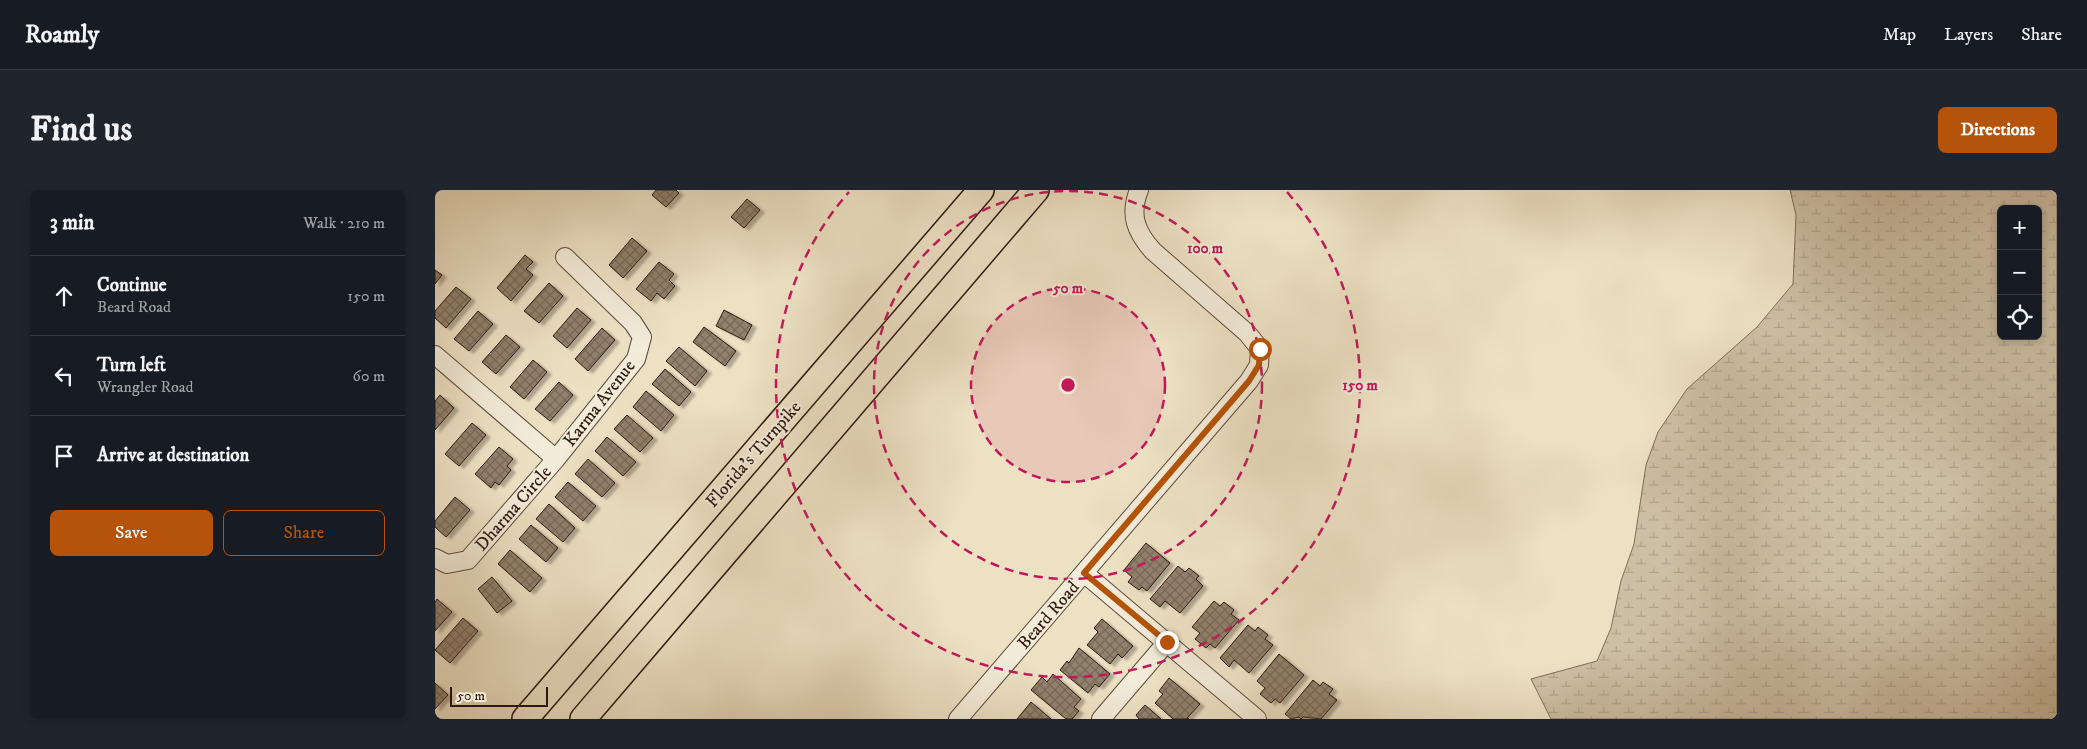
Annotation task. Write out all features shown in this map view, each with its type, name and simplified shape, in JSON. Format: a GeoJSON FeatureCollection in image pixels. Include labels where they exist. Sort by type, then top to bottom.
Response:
{"type":"FeatureCollection","features":[{"type":"Feature","properties":{"kind":"highway","name":"Florida's Turnpike"},"geometry":{"type":"LineString","coordinates":[[525,719],[981,190]]}},
{"type":"Feature","properties":{"kind":"highway"},"geometry":{"type":"LineString","coordinates":[[583,719],[1036,190]]}},
{"type":"Feature","properties":{"kind":"street","name":"Beard Road"},"geometry":{"type":"LineString","coordinates":[[958,719],[1249,381],[1259,365],[1260,349],[1247,332],[1153,251],[1139,236],[1134,218],[1139,190]]}},
{"type":"Feature","properties":{"kind":"street","name":"Karma Avenue"},"geometry":{"type":"LineString","coordinates":[[556,459],[636,359],[642,337],[633,323],[565,257]]}},
{"type":"Feature","properties":{"kind":"street","name":"Dharma Circle"},"geometry":{"type":"LineString","coordinates":[[435,356],[556,459],[468,560],[447,564],[435,558]]}},
{"type":"Feature","properties":{"kind":"street"},"geometry":{"type":"LineString","coordinates":[[1084,573],[1257,719]]}},
{"type":"Feature","properties":{"kind":"street"},"geometry":{"type":"LineString","coordinates":[[1101,719],[1167,642]]}},
{"type":"Feature","properties":{"kind":"green space"},"geometry":{"type":"Polygon","coordinates":[[[1790,190],[2057,190],[2057,719],[1551,719],[1531,679],[1597,661],[1611,628],[1621,581],[1634,544],[1646,465],[1658,432],[1687,389],[1757,327],[1793,284],[1796,215],[1790,190]]]}},
{"type":"Feature","properties":{"kind":"building"},"geometry":{"type":"Polygon","coordinates":[[[656,190],[676,190],[679,193],[666,207],[652,195],[656,190]]]}},
{"type":"Feature","properties":{"kind":"building"},"geometry":{"type":"Polygon","coordinates":[[[747,199],[760,210],[744,228],[731,217],[747,199]]]}},
{"type":"Feature","properties":{"kind":"building"},"geometry":{"type":"Polygon","coordinates":[[[632,238],[647,251],[623,278],[609,265],[632,238]]]}},
{"type":"Feature","properties":{"kind":"building"},"geometry":{"type":"Polygon","coordinates":[[[525,255],[533,262],[526,269],[533,275],[511,301],[497,288],[525,255]]]}},
{"type":"Feature","properties":{"kind":"building"},"geometry":{"type":"Polygon","coordinates":[[[659,262],[674,274],[669,280],[675,286],[664,299],[657,293],[651,301],[636,289],[659,262]]]}},
{"type":"Feature","properties":{"kind":"building"},"geometry":{"type":"Polygon","coordinates":[[[435,270],[442,275],[435,284],[435,270]]]}},
{"type":"Feature","properties":{"kind":"building"},"geometry":{"type":"Polygon","coordinates":[[[549,283],[563,296],[539,323],[524,311],[549,283]]]}},
{"type":"Feature","properties":{"kind":"building"},"geometry":{"type":"Polygon","coordinates":[[[456,287],[471,299],[446,328],[435,318],[435,311],[456,287]]]}},
{"type":"Feature","properties":{"kind":"building"},"geometry":{"type":"Polygon","coordinates":[[[577,308],[591,320],[567,348],[553,336],[577,308]]]}},
{"type":"Feature","properties":{"kind":"building"},"geometry":{"type":"Polygon","coordinates":[[[724,310],[752,325],[744,340],[716,326],[724,310]]]}},
{"type":"Feature","properties":{"kind":"building"},"geometry":{"type":"Polygon","coordinates":[[[478,311],[493,324],[469,351],[454,339],[478,311]]]}},
{"type":"Feature","properties":{"kind":"building"},"geometry":{"type":"Polygon","coordinates":[[[704,327],[736,351],[725,366],[693,342],[704,327]]]}},
{"type":"Feature","properties":{"kind":"building"},"geometry":{"type":"Polygon","coordinates":[[[602,328],[615,340],[588,371],[575,359],[602,328]]]}},
{"type":"Feature","properties":{"kind":"building"},"geometry":{"type":"Polygon","coordinates":[[[506,335],[520,347],[496,374],[482,362],[506,335]]]}},
{"type":"Feature","properties":{"kind":"building"},"geometry":{"type":"Polygon","coordinates":[[[679,347],[707,371],[695,386],[666,361],[679,347]]]}},
{"type":"Feature","properties":{"kind":"building"},"geometry":{"type":"Polygon","coordinates":[[[533,360],[547,372],[524,399],[510,387],[533,360]]]}},
{"type":"Feature","properties":{"kind":"building"},"geometry":{"type":"Polygon","coordinates":[[[665,369],[691,392],[679,406],[652,384],[665,369]]]}},
{"type":"Feature","properties":{"kind":"building"},"geometry":{"type":"Polygon","coordinates":[[[559,382],[573,395],[550,421],[535,409],[559,382]]]}},
{"type":"Feature","properties":{"kind":"building"},"geometry":{"type":"Polygon","coordinates":[[[646,391],[674,415],[661,431],[633,407],[646,391]]]}},
{"type":"Feature","properties":{"kind":"building"},"geometry":{"type":"Polygon","coordinates":[[[440,395],[454,408],[435,430],[435,401],[440,395]]]}},
{"type":"Feature","properties":{"kind":"building"},"geometry":{"type":"Polygon","coordinates":[[[627,415],[653,438],[640,452],[614,429],[627,415]]]}},
{"type":"Feature","properties":{"kind":"building"},"geometry":{"type":"Polygon","coordinates":[[[472,423],[486,435],[459,466],[445,454],[472,423]]]}},
{"type":"Feature","properties":{"kind":"building"},"geometry":{"type":"Polygon","coordinates":[[[607,437],[636,462],[623,476],[595,451],[607,437]]]}},
{"type":"Feature","properties":{"kind":"building"},"geometry":{"type":"Polygon","coordinates":[[[499,447],[513,459],[507,466],[511,470],[499,485],[495,482],[491,488],[475,474],[499,447]]]}},
{"type":"Feature","properties":{"kind":"building"},"geometry":{"type":"Polygon","coordinates":[[[588,459],[615,483],[602,497],[575,474],[588,459]]]}},
{"type":"Feature","properties":{"kind":"building"},"geometry":{"type":"Polygon","coordinates":[[[568,482],[596,506],[583,521],[555,497],[568,482]]]}},
{"type":"Feature","properties":{"kind":"building"},"geometry":{"type":"Polygon","coordinates":[[[455,497],[470,510],[446,537],[435,527],[435,521],[455,497]]]}},
{"type":"Feature","properties":{"kind":"building"},"geometry":{"type":"Polygon","coordinates":[[[549,504],[575,528],[563,542],[536,519],[549,504]]]}},
{"type":"Feature","properties":{"kind":"building"},"geometry":{"type":"Polygon","coordinates":[[[531,525],[558,548],[546,562],[519,539],[531,525]]]}},
{"type":"Feature","properties":{"kind":"building"},"geometry":{"type":"Polygon","coordinates":[[[1146,543],[1170,563],[1147,591],[1142,587],[1139,590],[1128,582],[1132,577],[1124,570],[1146,543]]]}},
{"type":"Feature","properties":{"kind":"building"},"geometry":{"type":"Polygon","coordinates":[[[510,550],[542,578],[530,592],[498,564],[510,550]]]}},
{"type":"Feature","properties":{"kind":"building"},"geometry":{"type":"Polygon","coordinates":[[[1178,566],[1185,572],[1189,568],[1199,576],[1196,579],[1203,586],[1180,613],[1165,601],[1160,607],[1150,599],[1178,566]]]}},
{"type":"Feature","properties":{"kind":"building"},"geometry":{"type":"Polygon","coordinates":[[[492,577],[512,601],[497,613],[478,589],[492,577]]]}},
{"type":"Feature","properties":{"kind":"building"},"geometry":{"type":"Polygon","coordinates":[[[437,599],[452,612],[435,631],[435,602],[437,599]]]}},
{"type":"Feature","properties":{"kind":"building"},"geometry":{"type":"Polygon","coordinates":[[[1214,601],[1220,606],[1224,602],[1234,610],[1231,614],[1239,620],[1215,648],[1210,644],[1206,648],[1195,639],[1200,633],[1192,627],[1214,601]]]}},
{"type":"Feature","properties":{"kind":"building"},"geometry":{"type":"Polygon","coordinates":[[[463,618],[478,631],[450,663],[435,650],[463,618]]]}},
{"type":"Feature","properties":{"kind":"building"},"geometry":{"type":"Polygon","coordinates":[[[1102,619],[1133,646],[1122,658],[1118,654],[1110,664],[1087,645],[1098,632],[1094,628],[1102,619]]]}},
{"type":"Feature","properties":{"kind":"building"},"geometry":{"type":"Polygon","coordinates":[[[1248,625],[1255,631],[1258,627],[1268,635],[1265,639],[1273,645],[1249,673],[1234,660],[1229,667],[1220,658],[1248,625]]]}},
{"type":"Feature","properties":{"kind":"building"},"geometry":{"type":"Polygon","coordinates":[[[1079,648],[1110,674],[1099,687],[1095,684],[1088,693],[1060,670],[1067,661],[1069,663],[1079,648]]]}},
{"type":"Feature","properties":{"kind":"building"},"geometry":{"type":"Polygon","coordinates":[[[1279,654],[1304,675],[1280,703],[1275,699],[1271,703],[1260,694],[1265,688],[1257,681],[1279,654]]]}},
{"type":"Feature","properties":{"kind":"building"},"geometry":{"type":"Polygon","coordinates":[[[1053,674],[1081,699],[1074,707],[1079,711],[1072,719],[1066,719],[1031,690],[1042,677],[1047,682],[1053,674]]]}},
{"type":"Feature","properties":{"kind":"building"},"geometry":{"type":"Polygon","coordinates":[[[1169,678],[1200,704],[1187,718],[1189,719],[1173,719],[1155,703],[1163,694],[1159,691],[1169,678]]]}},
{"type":"Feature","properties":{"kind":"building"},"geometry":{"type":"Polygon","coordinates":[[[1313,680],[1320,686],[1323,682],[1333,689],[1329,694],[1337,700],[1321,719],[1303,717],[1301,719],[1299,717],[1291,719],[1285,714],[1313,680]]]}},
{"type":"Feature","properties":{"kind":"building"},"geometry":{"type":"Polygon","coordinates":[[[435,683],[448,695],[435,709],[435,683]]]}},
{"type":"Feature","properties":{"kind":"building"},"geometry":{"type":"Polygon","coordinates":[[[1031,702],[1051,719],[1017,719],[1031,702]]]}},
{"type":"Feature","properties":{"kind":"building"},"geometry":{"type":"Polygon","coordinates":[[[1145,705],[1161,719],[1139,719],[1136,715],[1145,705]]]}},
{"type":"Feature","properties":{"kind":"route"},"geometry":{"type":"LineString","coordinates":[[1167,642],[1084,573],[1249,381],[1259,365],[1260,349]]}}]}
